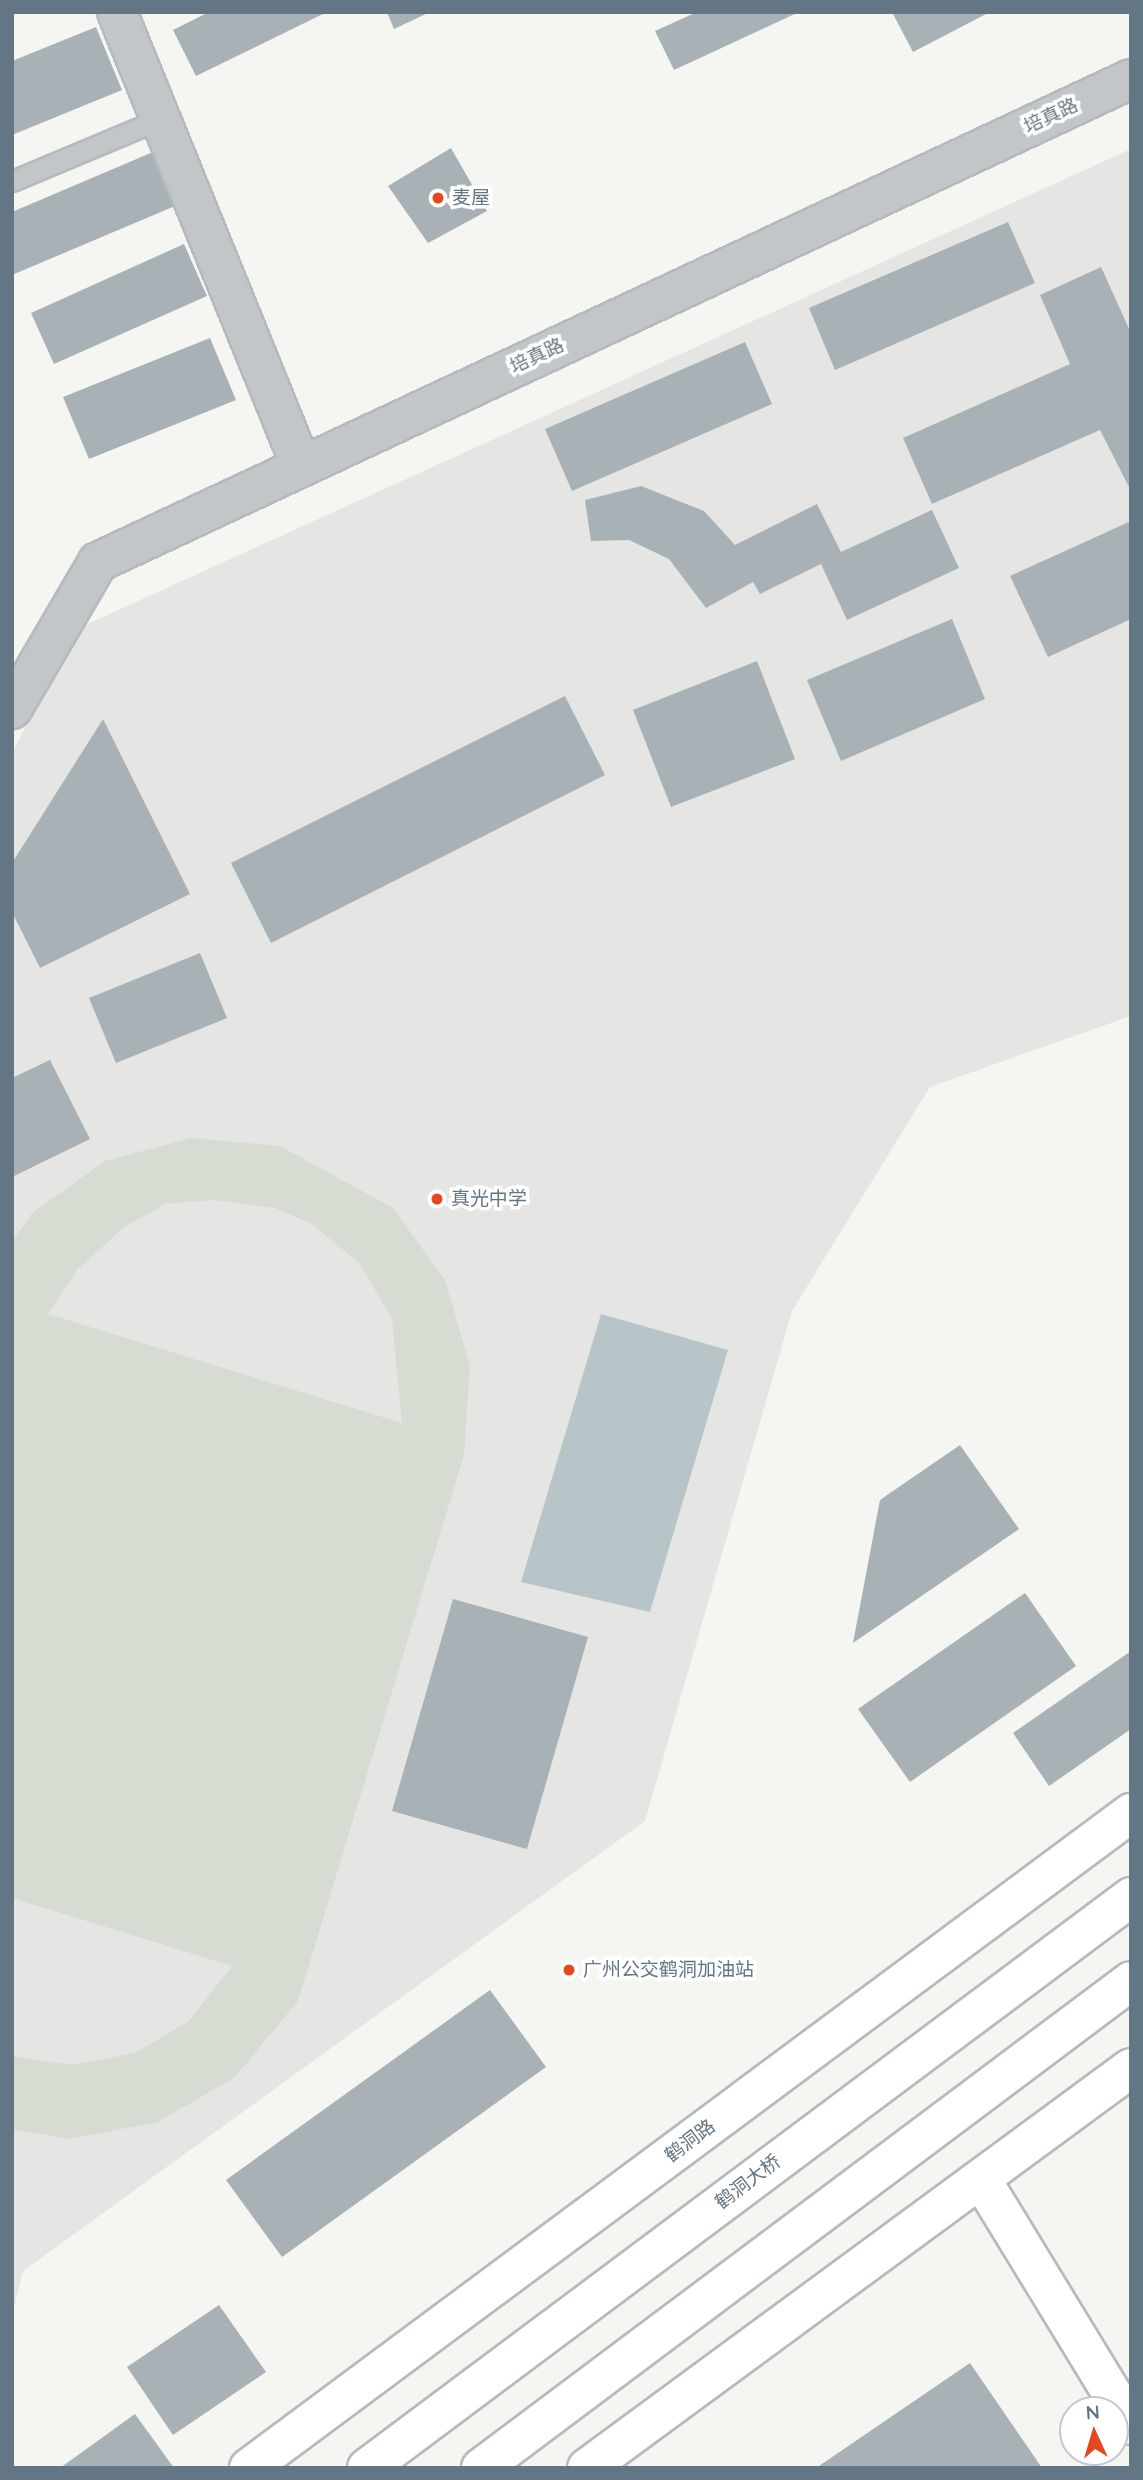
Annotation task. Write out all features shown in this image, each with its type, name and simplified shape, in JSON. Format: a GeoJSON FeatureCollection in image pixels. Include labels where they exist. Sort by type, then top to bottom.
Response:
{"type":"FeatureCollection","features":[{"type":"Feature","properties":{"kind":"street"},"geometry":{"type":"LineString","coordinates":[[117,12],[301,466]]}},
{"type":"Feature","properties":{"kind":"street","name":"培真路"},"geometry":{"type":"LineString","coordinates":[[12,709],[98,562],[1131,79]]}},
{"type":"Feature","properties":{"kind":"street","name":"鹤洞路"},"geometry":{"type":"LineString","coordinates":[[249,2468],[1131,1813]]}},
{"type":"Feature","properties":{"kind":"street","name":"鹤洞大桥"},"geometry":{"type":"LineString","coordinates":[[367,2468],[1131,1897]]}},
{"type":"Feature","properties":{"kind":"street"},"geometry":{"type":"LineString","coordinates":[[481,2468],[1131,1981]]}},
{"type":"Feature","properties":{"kind":"street"},"geometry":{"type":"LineString","coordinates":[[587,2468],[1131,2068]]}},
{"type":"Feature","properties":{"kind":"street"},"geometry":{"type":"LineString","coordinates":[[981,2179],[1131,2425]]}},
{"type":"Feature","properties":{"kind":"lane"},"geometry":{"type":"LineString","coordinates":[[12,181],[160,118]]}},
{"type":"Feature","properties":{"kind":"shaded area","name":"真光中学"},"geometry":{"type":"Polygon","coordinates":[[[1131,149],[1131,1016],[930,1087],[792,1311],[645,1821],[23,2271],[12,2316],[12,752],[81,627],[1131,149]]]}},
{"type":"Feature","properties":{"kind":"shaded area"},"geometry":{"type":"Polygon","coordinates":[[[191,1138],[280,1146],[393,1208],[445,1280],[470,1366],[464,1455],[298,2001],[235,2077],[158,2122],[70,2139],[12,2129],[12,2056],[73,2065],[135,2053],[189,2021],[232,1966],[12,1898],[12,1242],[32,1213],[105,1161],[191,1138]],[[213,1200],[165,1204],[123,1228],[77,1270],[48,1314],[402,1423],[392,1319],[360,1264],[312,1224],[275,1208],[213,1200]]]}},
{"type":"Feature","properties":{"kind":"shaded area"},"geometry":{"type":"Polygon","coordinates":[[[601,1314],[728,1350],[650,1612],[521,1582],[601,1314]]]}},
{"type":"Feature","properties":{"kind":"building"},"geometry":{"type":"Polygon","coordinates":[[[209,12],[327,12],[196,76],[173,30],[209,12]]]}},
{"type":"Feature","properties":{"kind":"building"},"geometry":{"type":"Polygon","coordinates":[[[387,12],[430,12],[394,29],[387,12]]]}},
{"type":"Feature","properties":{"kind":"building"},"geometry":{"type":"Polygon","coordinates":[[[697,12],[799,12],[674,70],[655,31],[697,12]]]}},
{"type":"Feature","properties":{"kind":"building"},"geometry":{"type":"Polygon","coordinates":[[[892,12],[990,12],[913,52],[892,12]]]}},
{"type":"Feature","properties":{"kind":"building"},"geometry":{"type":"Polygon","coordinates":[[[96,27],[122,90],[12,135],[12,61],[96,27]]]}},
{"type":"Feature","properties":{"kind":"building","name":"麦屋"},"geometry":{"type":"Polygon","coordinates":[[[451,148],[487,211],[428,243],[388,186],[451,148]]]}},
{"type":"Feature","properties":{"kind":"building"},"geometry":{"type":"Polygon","coordinates":[[[153,152],[175,206],[12,275],[12,212],[153,152]]]}},
{"type":"Feature","properties":{"kind":"building"},"geometry":{"type":"Polygon","coordinates":[[[1008,222],[1035,283],[835,370],[809,308],[1008,222]]]}},
{"type":"Feature","properties":{"kind":"building"},"geometry":{"type":"Polygon","coordinates":[[[184,244],[207,296],[54,364],[31,313],[184,244]]]}},
{"type":"Feature","properties":{"kind":"building"},"geometry":{"type":"Polygon","coordinates":[[[1101,267],[1131,333],[1131,491],[1100,430],[932,504],[903,438],[1070,364],[1040,295],[1101,267]]]}},
{"type":"Feature","properties":{"kind":"building"},"geometry":{"type":"Polygon","coordinates":[[[210,338],[236,400],[89,459],[63,397],[210,338]]]}},
{"type":"Feature","properties":{"kind":"building"},"geometry":{"type":"Polygon","coordinates":[[[745,342],[772,404],[572,491],[545,429],[745,342]]]}},
{"type":"Feature","properties":{"kind":"building"},"geometry":{"type":"Polygon","coordinates":[[[641,486],[704,511],[735,545],[817,504],[841,552],[932,510],[959,568],[847,620],[821,564],[760,594],[753,582],[706,608],[669,559],[629,540],[591,541],[585,500],[641,486]]]}},
{"type":"Feature","properties":{"kind":"building"},"geometry":{"type":"Polygon","coordinates":[[[1131,521],[1131,619],[1048,657],[1010,576],[1131,521]]]}},
{"type":"Feature","properties":{"kind":"building"},"geometry":{"type":"Polygon","coordinates":[[[952,619],[985,699],[841,761],[807,680],[952,619]]]}},
{"type":"Feature","properties":{"kind":"building"},"geometry":{"type":"Polygon","coordinates":[[[757,661],[795,759],[671,807],[633,710],[757,661]]]}},
{"type":"Feature","properties":{"kind":"building"},"geometry":{"type":"Polygon","coordinates":[[[565,696],[605,775],[271,943],[231,863],[565,696]]]}},
{"type":"Feature","properties":{"kind":"building"},"geometry":{"type":"Polygon","coordinates":[[[103,719],[190,894],[40,968],[12,912],[12,863],[103,719]]]}},
{"type":"Feature","properties":{"kind":"building"},"geometry":{"type":"Polygon","coordinates":[[[200,953],[227,1018],[116,1063],[89,998],[200,953]]]}},
{"type":"Feature","properties":{"kind":"building"},"geometry":{"type":"Polygon","coordinates":[[[50,1060],[90,1139],[12,1177],[12,1078],[50,1060]]]}},
{"type":"Feature","properties":{"kind":"building"},"geometry":{"type":"Polygon","coordinates":[[[960,1445],[1019,1529],[853,1643],[880,1500],[960,1445]]]}},
{"type":"Feature","properties":{"kind":"building"},"geometry":{"type":"Polygon","coordinates":[[[1025,1593],[1076,1666],[910,1782],[858,1709],[1025,1593]]]}},
{"type":"Feature","properties":{"kind":"building"},"geometry":{"type":"Polygon","coordinates":[[[453,1599],[588,1637],[527,1849],[392,1811],[453,1599]]]}},
{"type":"Feature","properties":{"kind":"building"},"geometry":{"type":"Polygon","coordinates":[[[1131,1651],[1131,1729],[1049,1786],[1013,1733],[1131,1651]]]}},
{"type":"Feature","properties":{"kind":"building"},"geometry":{"type":"Polygon","coordinates":[[[490,1990],[546,2067],[282,2257],[226,2180],[490,1990]]]}},
{"type":"Feature","properties":{"kind":"building"},"geometry":{"type":"Polygon","coordinates":[[[219,2305],[266,2372],[173,2435],[127,2367],[219,2305]]]}},
{"type":"Feature","properties":{"kind":"building"},"geometry":{"type":"Polygon","coordinates":[[[970,2363],[1042,2468],[816,2468],[970,2363]]]}},
{"type":"Feature","properties":{"kind":"building"},"geometry":{"type":"Polygon","coordinates":[[[135,2414],[174,2468],[60,2468],[135,2414]]]}},
{"type":"Feature","properties":{"kind":"place","name":"麦屋"},"geometry":{"type":"Point","coordinates":[438,198]}},
{"type":"Feature","properties":{"kind":"place","name":"真光中学"},"geometry":{"type":"Point","coordinates":[437,1199]}},
{"type":"Feature","properties":{"kind":"place","name":"广州公交鹤洞加油站"},"geometry":{"type":"Point","coordinates":[569,1970]}}]}
